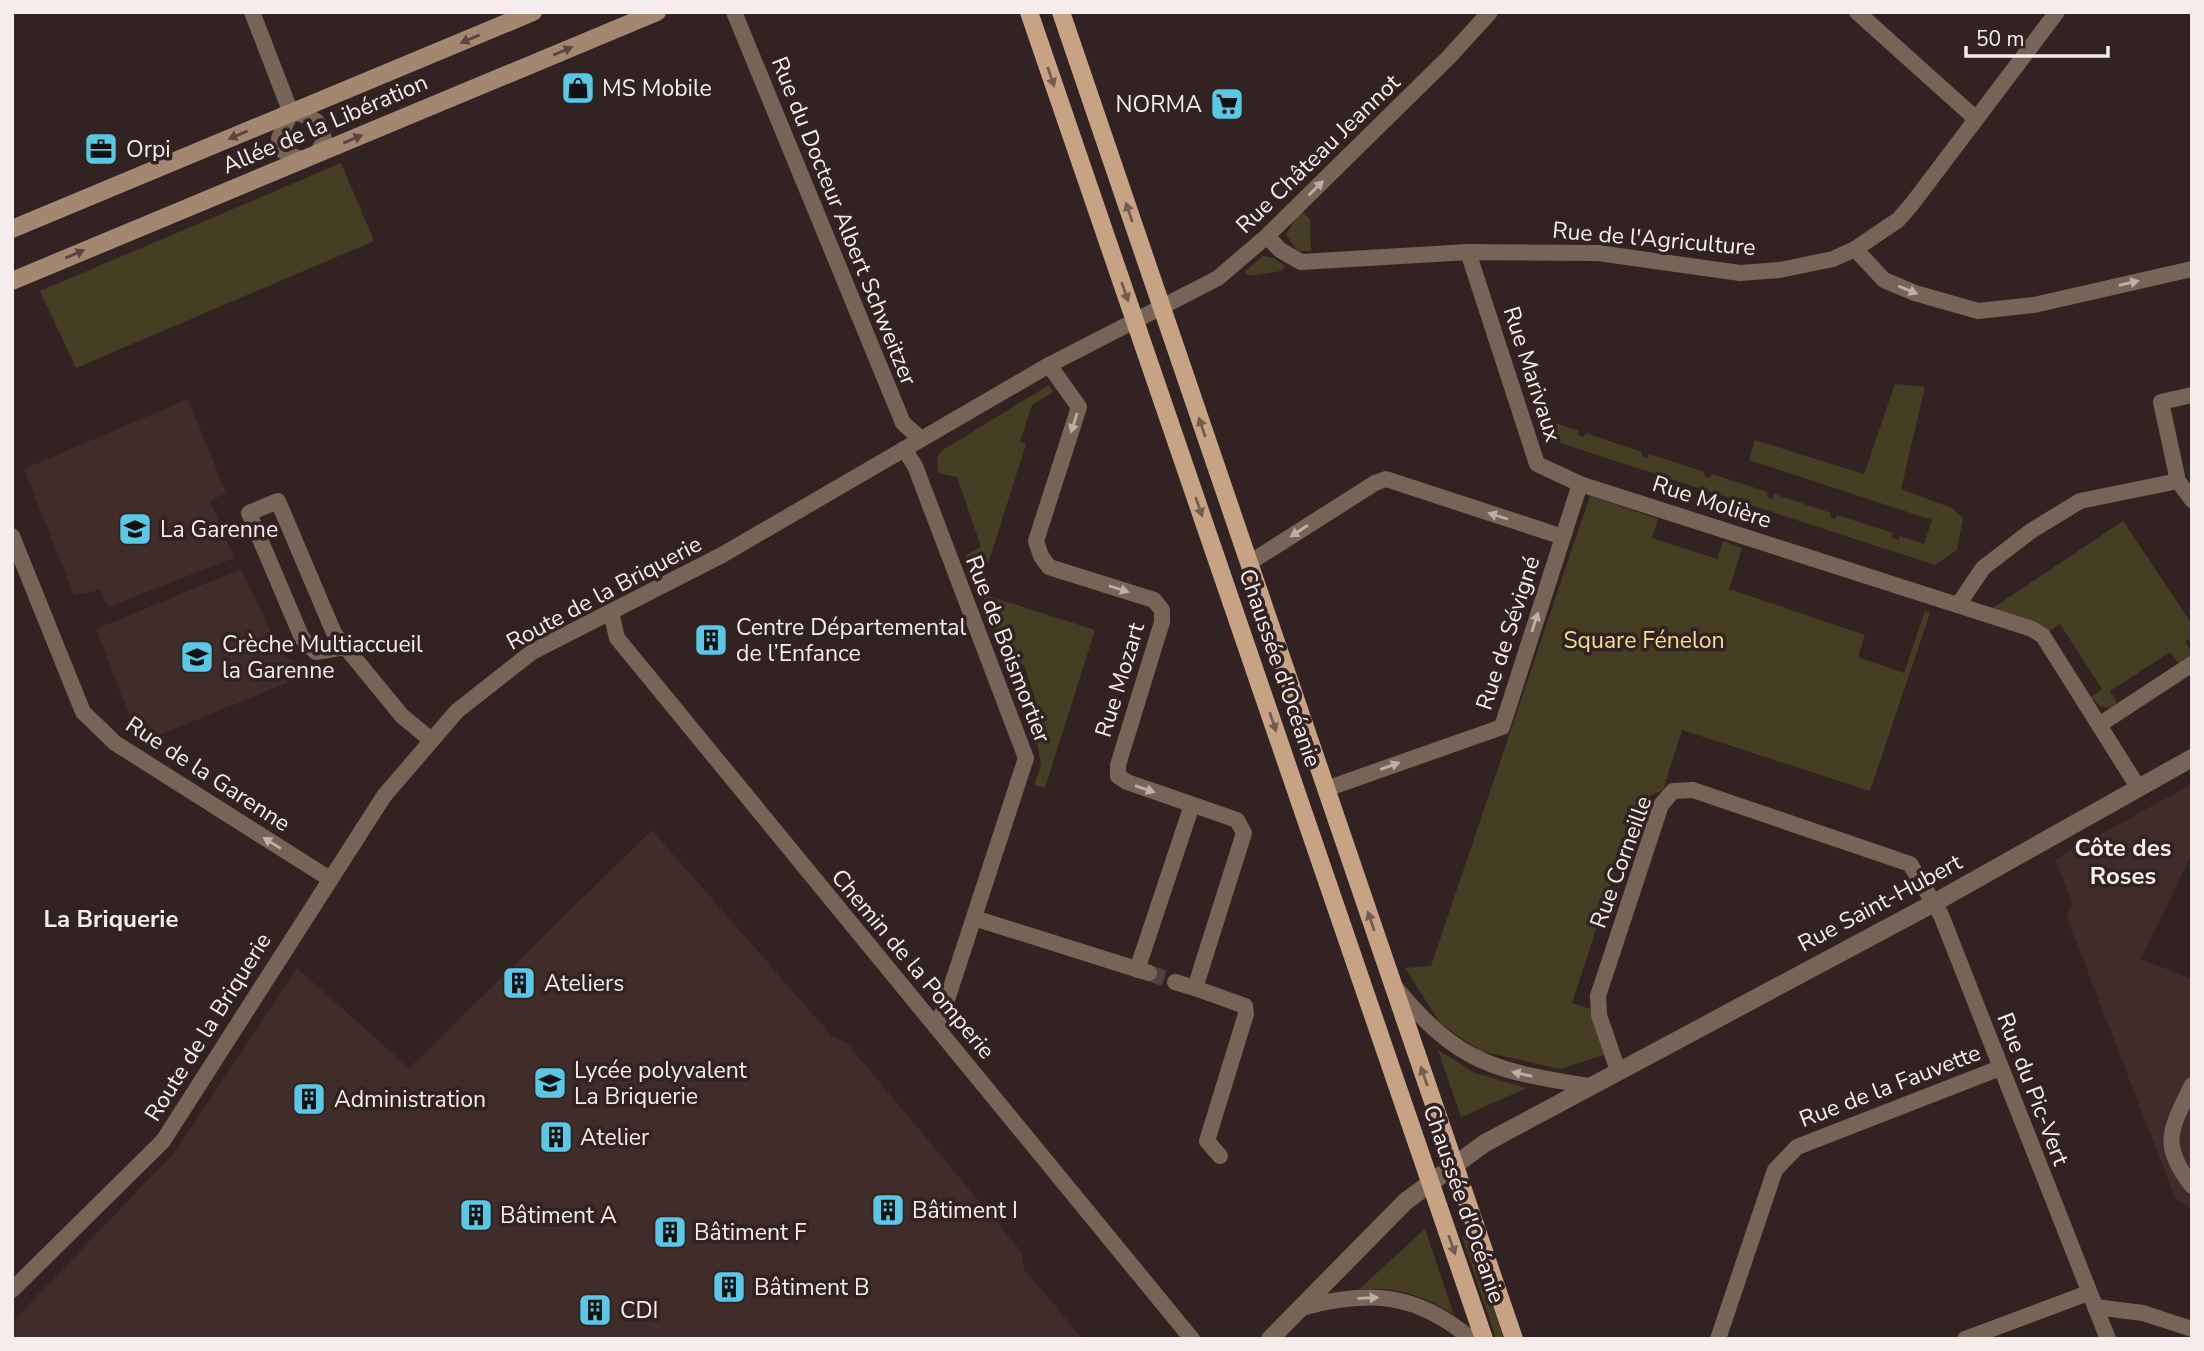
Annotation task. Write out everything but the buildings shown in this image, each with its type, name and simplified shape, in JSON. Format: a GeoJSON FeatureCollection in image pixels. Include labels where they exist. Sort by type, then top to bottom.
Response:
{"type":"FeatureCollection","features":[{"type":"Feature","properties":{"kind":"main road","name":"Allée de la Libération"},"geometry":{"type":"LineString","coordinates":[[12,229],[533,12]]}},
{"type":"Feature","properties":{"kind":"main road","name":"Allée de la Libération"},"geometry":{"type":"LineString","coordinates":[[12,281],[657,12]]}},
{"type":"Feature","properties":{"kind":"main road","name":"Chaussée d'Océanie"},"geometry":{"type":"LineString","coordinates":[[1029,12],[1484,1339]]}},
{"type":"Feature","properties":{"kind":"main road","name":"Chaussée d'Océanie"},"geometry":{"type":"LineString","coordinates":[[1061,12],[1514,1339]]}},
{"type":"Feature","properties":{"kind":"street"},"geometry":{"type":"LineString","coordinates":[[252,12],[291,113]]}},
{"type":"Feature","properties":{"kind":"street","name":"Rue du Docteur Albert Schweitzer"},"geometry":{"type":"LineString","coordinates":[[734,12],[903,424],[921,439]]}},
{"type":"Feature","properties":{"kind":"street","name":"Rue Château Jeannot"},"geometry":{"type":"LineString","coordinates":[[1161,307],[1218,278],[1267,236],[1449,57],[1490,12]]}},
{"type":"Feature","properties":{"kind":"street"},"geometry":{"type":"LineString","coordinates":[[1857,12],[1975,118]]}},
{"type":"Feature","properties":{"kind":"street","name":"Rue de l'Agriculture"},"geometry":{"type":"LineString","coordinates":[[1267,236],[1301,262],[1468,252],[1598,253],[1740,274],[1780,270],[1833,259],[1855,249],[1898,220],[1912,205],[2056,12]]}},
{"type":"Feature","properties":{"kind":"street"},"geometry":{"type":"LineString","coordinates":[[291,113],[307,114],[317,122],[324,141],[310,157],[289,156],[282,147],[280,131],[291,113]]}},
{"type":"Feature","properties":{"kind":"street"},"geometry":{"type":"LineString","coordinates":[[1855,249],[1884,280],[1915,293],[1978,311],[2034,305],[2192,269]]}},
{"type":"Feature","properties":{"kind":"street","name":"Rue Marivaux"},"geometry":{"type":"LineString","coordinates":[[1468,252],[1537,464],[1580,484]]}},
{"type":"Feature","properties":{"kind":"street","name":"Route de la Briquerie"},"geometry":{"type":"LineString","coordinates":[[12,1290],[163,1141],[192,1100],[384,796],[430,739],[457,711],[532,652],[722,555],[1049,365],[1161,307]]}},
{"type":"Feature","properties":{"kind":"street","name":"Rue Mozart"},"geometry":{"type":"LineString","coordinates":[[1049,365],[1079,407],[1036,541],[1038,548],[1049,567],[1154,600],[1162,610],[1163,622],[1118,765],[1118,776],[1127,782],[1237,820],[1244,833],[1195,988]]}},
{"type":"Feature","properties":{"kind":"street"},"geometry":{"type":"LineString","coordinates":[[2192,395],[2161,402],[2178,481],[2192,500]]}},
{"type":"Feature","properties":{"kind":"street","name":"Rue de Boismortier"},"geometry":{"type":"LineString","coordinates":[[904,449],[915,466],[1026,758],[943,1012],[934,1026]]}},
{"type":"Feature","properties":{"kind":"street"},"geometry":{"type":"LineString","coordinates":[[1249,564],[1375,483],[1386,479],[1563,537],[1580,484]]}},
{"type":"Feature","properties":{"kind":"street"},"geometry":{"type":"LineString","coordinates":[[1958,605],[1983,568],[2031,531],[2080,501],[2178,481]]}},
{"type":"Feature","properties":{"kind":"street","name":"Rue Molière"},"geometry":{"type":"LineString","coordinates":[[1580,484],[2032,629],[2043,636],[2138,787]]}},
{"type":"Feature","properties":{"kind":"street"},"geometry":{"type":"LineString","coordinates":[[345,647],[316,652],[302,638],[249,513],[278,501],[334,633],[402,716],[430,739]]}},
{"type":"Feature","properties":{"kind":"street","name":"Rue de la Garenne"},"geometry":{"type":"LineString","coordinates":[[12,536],[83,712],[114,743],[330,879]]}},
{"type":"Feature","properties":{"kind":"street","name":"Rue de Sévigné"},"geometry":{"type":"LineString","coordinates":[[1326,789],[1502,727],[1563,537]]}},
{"type":"Feature","properties":{"kind":"street","name":"Chemin de la Pomperie"},"geometry":{"type":"LineString","coordinates":[[611,612],[617,638],[1192,1339]]}},
{"type":"Feature","properties":{"kind":"street"},"geometry":{"type":"LineString","coordinates":[[2099,725],[2192,663]]}},
{"type":"Feature","properties":{"kind":"street","name":"Rue Saint-Hubert"},"geometry":{"type":"LineString","coordinates":[[1270,1339],[1430,1181],[1485,1143],[1934,903],[2192,758]]}},
{"type":"Feature","properties":{"kind":"street","name":"Rue Corneille"},"geometry":{"type":"LineString","coordinates":[[1618,1071],[1599,1015],[1598,996],[1661,805],[1673,791],[1693,790],[1910,864],[1934,903]]}},
{"type":"Feature","properties":{"kind":"street"},"geometry":{"type":"LineString","coordinates":[[974,918],[1143,971],[1192,805]]}},
{"type":"Feature","properties":{"kind":"street","name":"Rue du Pic-Vert"},"geometry":{"type":"LineString","coordinates":[[1934,903],[2108,1339]]}},
{"type":"Feature","properties":{"kind":"street"},"geometry":{"type":"LineString","coordinates":[[1175,982],[1245,1006],[1246,1014],[1208,1141],[1220,1156]]}},
{"type":"Feature","properties":{"kind":"street"},"geometry":{"type":"LineString","coordinates":[[1393,985],[1426,1024],[1459,1049],[1490,1066],[1589,1086]]}},
{"type":"Feature","properties":{"kind":"street","name":"Rue de la Fauvette"},"geometry":{"type":"LineString","coordinates":[[1718,1339],[1775,1170],[1797,1147],[2000,1068]]}},
{"type":"Feature","properties":{"kind":"street"},"geometry":{"type":"LineString","coordinates":[[2192,1085],[2170,1131],[2174,1156],[2192,1186]]}},
{"type":"Feature","properties":{"kind":"street"},"geometry":{"type":"LineString","coordinates":[[1301,1308],[1332,1300],[1390,1297],[1435,1311],[1471,1339]]}},
{"type":"Feature","properties":{"kind":"street"},"geometry":{"type":"LineString","coordinates":[[1965,1339],[2092,1300],[2192,1329]]}},
{"type":"Feature","properties":{"kind":"shaded area","name":"La Garenne"},"geometry":{"type":"Polygon","coordinates":[[[188,399],[226,493],[210,501],[234,558],[108,607],[100,590],[74,595],[24,469],[188,399]]]}},
{"type":"Feature","properties":{"kind":"shaded area","name":"Crèche Multiaccueil la Garenne"},"geometry":{"type":"Polygon","coordinates":[[[241,569],[280,651],[294,663],[299,678],[140,743],[96,629],[241,569]]]}},
{"type":"Feature","properties":{"kind":"shaded area"},"geometry":{"type":"Polygon","coordinates":[[[2192,784],[2192,853],[2141,959],[2192,979],[2192,1209],[2175,1198],[2067,918],[2072,903],[2055,859],[2192,784]]]}},
{"type":"Feature","properties":{"kind":"shaded area","name":"Lycée polyvalent La Briquerie"},"geometry":{"type":"Polygon","coordinates":[[[652,830],[832,1036],[846,1042],[1022,1252],[1024,1269],[1083,1339],[12,1339],[12,1322],[173,1154],[297,968],[409,1068],[652,830]]]}},
{"type":"Feature","properties":{"kind":"green space"},"geometry":{"type":"Polygon","coordinates":[[[341,163],[374,241],[76,368],[40,291],[341,163]]]}},
{"type":"Feature","properties":{"kind":"green space"},"geometry":{"type":"Polygon","coordinates":[[[1300,210],[1310,219],[1311,251],[1298,251],[1286,235],[1300,210]]]}},
{"type":"Feature","properties":{"kind":"green space"},"geometry":{"type":"Polygon","coordinates":[[[1263,256],[1274,258],[1285,266],[1281,271],[1250,276],[1244,272],[1263,256]]]}},
{"type":"Feature","properties":{"kind":"green space"},"geometry":{"type":"Polygon","coordinates":[[[1895,384],[1925,387],[1901,489],[1952,508],[1963,518],[1957,550],[1935,565],[1548,439],[1544,429],[1547,420],[1579,431],[1578,435],[1584,437],[1586,433],[1642,452],[1642,456],[1648,458],[1649,454],[1705,472],[1704,476],[1710,478],[1712,474],[1768,492],[1767,497],[1773,499],[1774,494],[1831,513],[1830,517],[1835,519],[1837,515],[1893,533],[1892,538],[1899,540],[1900,536],[1924,544],[1932,520],[1749,460],[1755,440],[1864,474],[1895,384]]]}},
{"type":"Feature","properties":{"kind":"green space"},"geometry":{"type":"Polygon","coordinates":[[[1049,385],[1053,392],[1032,405],[1020,442],[1026,444],[990,558],[984,571],[977,573],[966,555],[981,547],[957,477],[938,473],[937,459],[941,451],[1049,385]]]}},
{"type":"Feature","properties":{"kind":"green space","name":"Square Fénelon"},"geometry":{"type":"Polygon","coordinates":[[[1590,496],[1658,519],[1652,538],[1717,559],[1723,541],[1742,548],[1729,589],[1865,635],[1858,657],[1904,673],[1925,611],[1930,613],[1870,791],[1682,730],[1663,790],[1638,801],[1572,1003],[1590,1009],[1604,1055],[1560,1069],[1480,1051],[1440,1023],[1405,968],[1431,966],[1590,496]]]}},
{"type":"Feature","properties":{"kind":"green space"},"geometry":{"type":"Polygon","coordinates":[[[2123,521],[2192,624],[2192,637],[2185,642],[2192,654],[2178,663],[2170,652],[2110,691],[2117,703],[2110,708],[2101,707],[2091,697],[2102,689],[2060,624],[2048,632],[1990,610],[2123,521]]]}},
{"type":"Feature","properties":{"kind":"green space"},"geometry":{"type":"Polygon","coordinates":[[[982,594],[1095,630],[1045,788],[1034,785],[1041,765],[1036,738],[1049,741],[1024,665],[1007,662],[982,594]]]}},
{"type":"Feature","properties":{"kind":"green space"},"geometry":{"type":"Polygon","coordinates":[[[1438,1050],[1475,1073],[1527,1088],[1461,1117],[1438,1050]]]}},
{"type":"Feature","properties":{"kind":"green space"},"geometry":{"type":"Polygon","coordinates":[[[1425,1229],[1454,1315],[1420,1297],[1383,1289],[1358,1290],[1425,1229]]]}},
{"type":"Feature","properties":{"kind":"green space"},"geometry":{"type":"Polygon","coordinates":[[[1468,1235],[1504,1339],[1496,1339],[1462,1236],[1468,1235]]]}},
{"type":"Feature","properties":{"kind":"tunnel"},"geometry":{"type":"LineString","coordinates":[[1149,973],[1175,982]]}},
{"type":"Feature","properties":{"kind":"place","name":"MS Mobile"},"geometry":{"type":"Point","coordinates":[578,88]}},
{"type":"Feature","properties":{"kind":"place","name":"NORMA"},"geometry":{"type":"Point","coordinates":[1227,104]}},
{"type":"Feature","properties":{"kind":"place","name":"Orpi"},"geometry":{"type":"Point","coordinates":[101,149]}},
{"type":"Feature","properties":{"kind":"place","name":"La Garenne"},"geometry":{"type":"Point","coordinates":[135,529]}},
{"type":"Feature","properties":{"kind":"place","name":"Centre Départemental de l’Enfance"},"geometry":{"type":"Point","coordinates":[711,640]}},
{"type":"Feature","properties":{"kind":"place","name":"Crèche Multiaccueil la Garenne"},"geometry":{"type":"Point","coordinates":[197,657]}},
{"type":"Feature","properties":{"kind":"place","name":"Ateliers"},"geometry":{"type":"Point","coordinates":[519,983]}},
{"type":"Feature","properties":{"kind":"place","name":"Lycée polyvalent La Briquerie"},"geometry":{"type":"Point","coordinates":[550,1083]}},
{"type":"Feature","properties":{"kind":"place","name":"Administration"},"geometry":{"type":"Point","coordinates":[309,1099]}},
{"type":"Feature","properties":{"kind":"place","name":"Atelier"},"geometry":{"type":"Point","coordinates":[556,1137]}},
{"type":"Feature","properties":{"kind":"place","name":"Bâtiment I"},"geometry":{"type":"Point","coordinates":[888,1210]}},
{"type":"Feature","properties":{"kind":"place","name":"Bâtiment A"},"geometry":{"type":"Point","coordinates":[476,1215]}},
{"type":"Feature","properties":{"kind":"place","name":"Bâtiment F"},"geometry":{"type":"Point","coordinates":[670,1232]}},
{"type":"Feature","properties":{"kind":"place","name":"Bâtiment B"},"geometry":{"type":"Point","coordinates":[729,1287]}},
{"type":"Feature","properties":{"kind":"place","name":"CDI"},"geometry":{"type":"Point","coordinates":[595,1310]}},
{"type":"Feature","properties":{"kind":"district","name":"Côte des Roses"},"geometry":{"type":"Point","coordinates":[2123,862]}},
{"type":"Feature","properties":{"kind":"district","name":"La Briquerie"},"geometry":{"type":"Point","coordinates":[111,919]}}]}
